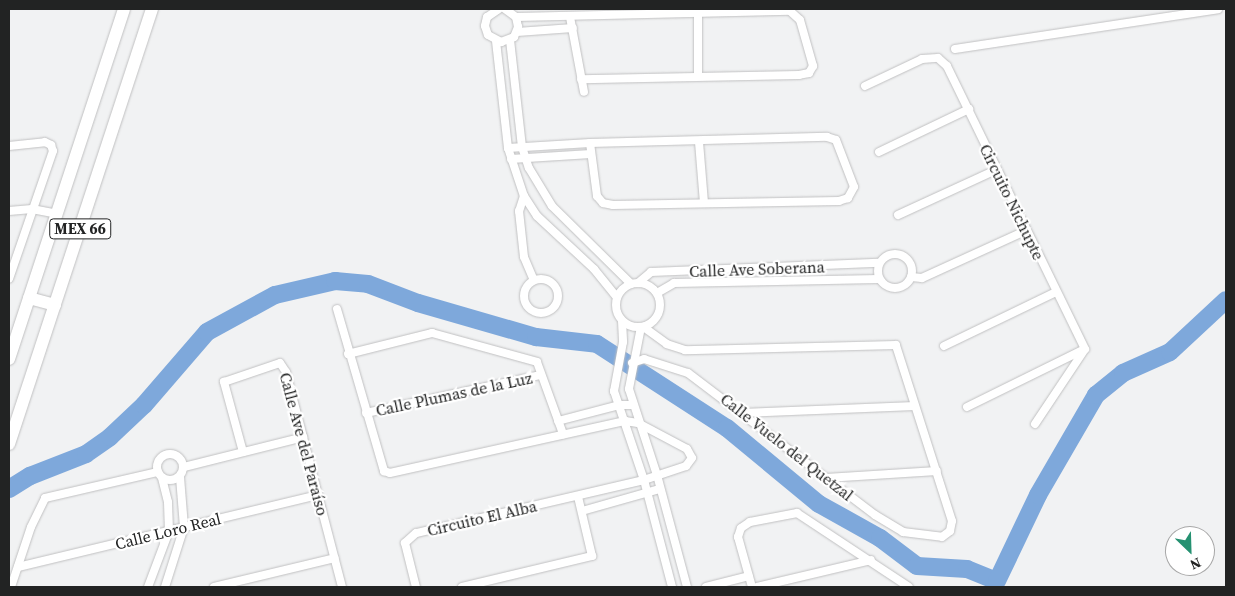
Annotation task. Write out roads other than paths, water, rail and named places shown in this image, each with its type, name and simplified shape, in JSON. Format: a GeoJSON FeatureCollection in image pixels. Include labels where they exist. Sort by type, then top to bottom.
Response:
{"type":"FeatureCollection","features":[{"type":"Feature","properties":{"kind":"main road","name":"MEX 66"},"geometry":{"type":"LineString","coordinates":[[9,359],[124,9]]}},
{"type":"Feature","properties":{"kind":"main road","name":"MEX 66"},"geometry":{"type":"LineString","coordinates":[[9,444],[152,9]]}},
{"type":"Feature","properties":{"kind":"main road"},"geometry":{"type":"LineString","coordinates":[[29,298],[55,305]]}},
{"type":"Feature","properties":{"kind":"street"},"geometry":{"type":"LineString","coordinates":[[499,9],[490,13],[485,26],[488,35],[496,41],[510,40],[517,32],[573,28]]}},
{"type":"Feature","properties":{"kind":"street"},"geometry":{"type":"LineString","coordinates":[[505,9],[516,17],[796,13],[813,66],[809,73],[799,75],[581,79]]}},
{"type":"Feature","properties":{"kind":"street"},"geometry":{"type":"LineString","coordinates":[[955,49],[1218,9]]}},
{"type":"Feature","properties":{"kind":"street"},"geometry":{"type":"LineString","coordinates":[[698,13],[698,76]]}},
{"type":"Feature","properties":{"kind":"street"},"geometry":{"type":"LineString","coordinates":[[516,17],[517,32]]}},
{"type":"Feature","properties":{"kind":"street"},"geometry":{"type":"LineString","coordinates":[[570,17],[584,92]]}},
{"type":"Feature","properties":{"kind":"street"},"geometry":{"type":"LineString","coordinates":[[510,40],[522,147],[525,158],[552,206],[634,283],[652,287],[657,293],[659,313],[642,327],[628,382],[638,423],[657,475],[687,587]]}},
{"type":"Feature","properties":{"kind":"street"},"geometry":{"type":"LineString","coordinates":[[496,41],[508,148],[524,196],[537,216],[594,269],[617,296],[616,306],[622,321],[623,342],[614,384],[644,480],[672,587]]}},
{"type":"Feature","properties":{"kind":"street","name":"Circuito Nichupte"},"geometry":{"type":"LineString","coordinates":[[865,86],[922,59],[938,58],[947,66],[1025,231],[1085,349]]}},
{"type":"Feature","properties":{"kind":"street"},"geometry":{"type":"LineString","coordinates":[[879,152],[968,109]]}},
{"type":"Feature","properties":{"kind":"street"},"geometry":{"type":"LineString","coordinates":[[508,148],[590,143],[699,142],[827,137],[836,140],[854,187],[848,198],[839,201],[603,203],[597,196],[590,143]]}},
{"type":"Feature","properties":{"kind":"street"},"geometry":{"type":"LineString","coordinates":[[9,146],[45,142],[51,145],[53,151],[9,278]]}},
{"type":"Feature","properties":{"kind":"street"},"geometry":{"type":"LineString","coordinates":[[699,142],[704,202]]}},
{"type":"Feature","properties":{"kind":"street"},"geometry":{"type":"LineString","coordinates":[[511,159],[591,154]]}},
{"type":"Feature","properties":{"kind":"street"},"geometry":{"type":"LineString","coordinates":[[898,215],[996,170]]}},
{"type":"Feature","properties":{"kind":"street"},"geometry":{"type":"LineString","coordinates":[[524,196],[519,211],[524,258],[534,280]]}},
{"type":"Feature","properties":{"kind":"street"},"geometry":{"type":"LineString","coordinates":[[9,211],[32,209],[57,214]]}},
{"type":"Feature","properties":{"kind":"street"},"geometry":{"type":"LineString","coordinates":[[911,277],[910,264],[902,255],[889,255],[879,263],[879,279],[884,285],[897,288],[911,277],[922,278],[1025,231]]}},
{"type":"Feature","properties":{"kind":"street","name":"Calle Ave Soberana"},"geometry":{"type":"LineString","coordinates":[[634,283],[652,272],[879,263]]}},
{"type":"Feature","properties":{"kind":"street","name":"Calle Ave Soberana"},"geometry":{"type":"LineString","coordinates":[[657,293],[674,282],[879,279]]}},
{"type":"Feature","properties":{"kind":"street"},"geometry":{"type":"LineString","coordinates":[[534,280],[550,282],[558,291],[556,304],[548,311],[536,312],[524,301],[527,286],[534,280]]}},
{"type":"Feature","properties":{"kind":"street"},"geometry":{"type":"LineString","coordinates":[[617,296],[634,283]]}},
{"type":"Feature","properties":{"kind":"street"},"geometry":{"type":"LineString","coordinates":[[944,346],[1056,292]]}},
{"type":"Feature","properties":{"kind":"street"},"geometry":{"type":"LineString","coordinates":[[337,309],[380,465],[390,473],[625,421],[638,423]]}},
{"type":"Feature","properties":{"kind":"street"},"geometry":{"type":"LineString","coordinates":[[622,321],[642,327],[667,344],[685,350],[896,345],[914,406],[937,472],[826,478]]}},
{"type":"Feature","properties":{"kind":"street"},"geometry":{"type":"LineString","coordinates":[[348,354],[432,333],[537,362],[562,434]]}},
{"type":"Feature","properties":{"kind":"street"},"geometry":{"type":"LineString","coordinates":[[967,407],[1085,349]]}},
{"type":"Feature","properties":{"kind":"street"},"geometry":{"type":"LineString","coordinates":[[1035,424],[1085,349]]}},
{"type":"Feature","properties":{"kind":"street","name":"Calle Vuelo del Quetzal"},"geometry":{"type":"LineString","coordinates":[[632,363],[644,359],[688,373],[826,478],[903,532],[942,537],[950,531],[952,521],[937,472]]}},
{"type":"Feature","properties":{"kind":"street","name":"Calle Ave del Paraíso"},"geometry":{"type":"LineString","coordinates":[[243,452],[224,387],[227,379],[280,363],[286,372],[342,587]]}},
{"type":"Feature","properties":{"kind":"street","name":"Calle Plumas de la Luz"},"geometry":{"type":"LineString","coordinates":[[366,413],[541,375]]}},
{"type":"Feature","properties":{"kind":"street"},"geometry":{"type":"LineString","coordinates":[[558,421],[619,405],[633,405]]}},
{"type":"Feature","properties":{"kind":"street"},"geometry":{"type":"LineString","coordinates":[[742,413],[914,406]]}},
{"type":"Feature","properties":{"kind":"street","name":"Circuito El Alba"},"geometry":{"type":"LineString","coordinates":[[416,587],[405,551],[409,537],[434,528],[578,497],[644,480],[686,466],[692,458],[687,449],[638,423]]}},
{"type":"Feature","properties":{"kind":"street"},"geometry":{"type":"LineString","coordinates":[[184,467],[303,437]]}},
{"type":"Feature","properties":{"kind":"street"},"geometry":{"type":"LineString","coordinates":[[148,587],[169,531],[168,502],[160,475],[160,459],[168,454],[177,455],[184,467]]}},
{"type":"Feature","properties":{"kind":"street"},"geometry":{"type":"LineString","coordinates":[[164,587],[184,527],[180,477],[184,467]]}},
{"type":"Feature","properties":{"kind":"street"},"geometry":{"type":"LineString","coordinates":[[11,587],[31,527],[45,498],[160,475],[173,480],[180,477]]}},
{"type":"Feature","properties":{"kind":"street"},"geometry":{"type":"LineString","coordinates":[[582,511],[660,489]]}},
{"type":"Feature","properties":{"kind":"street","name":"Calle Loro Real"},"geometry":{"type":"LineString","coordinates":[[18,567],[318,495]]}},
{"type":"Feature","properties":{"kind":"street"},"geometry":{"type":"LineString","coordinates":[[462,587],[592,556],[578,497]]}},
{"type":"Feature","properties":{"kind":"street"},"geometry":{"type":"LineString","coordinates":[[752,587],[738,537],[741,528],[750,522],[797,513],[909,587]]}},
{"type":"Feature","properties":{"kind":"street"},"geometry":{"type":"LineString","coordinates":[[214,587],[335,558]]}},
{"type":"Feature","properties":{"kind":"street"},"geometry":{"type":"LineString","coordinates":[[757,587],[870,560]]}},
{"type":"Feature","properties":{"kind":"street"},"geometry":{"type":"LineString","coordinates":[[706,587],[749,576]]}},
{"type":"Feature","properties":{"kind":"waterway"},"geometry":{"type":"LineString","coordinates":[[9,489],[30,476],[86,454],[110,437],[144,405],[207,332],[275,295],[335,281],[368,284],[418,303],[536,337],[597,344],[727,428],[819,504],[880,538],[917,566],[967,569],[997,581],[1038,495],[1096,395],[1123,373],[1170,352],[1226,300]]}}]}
